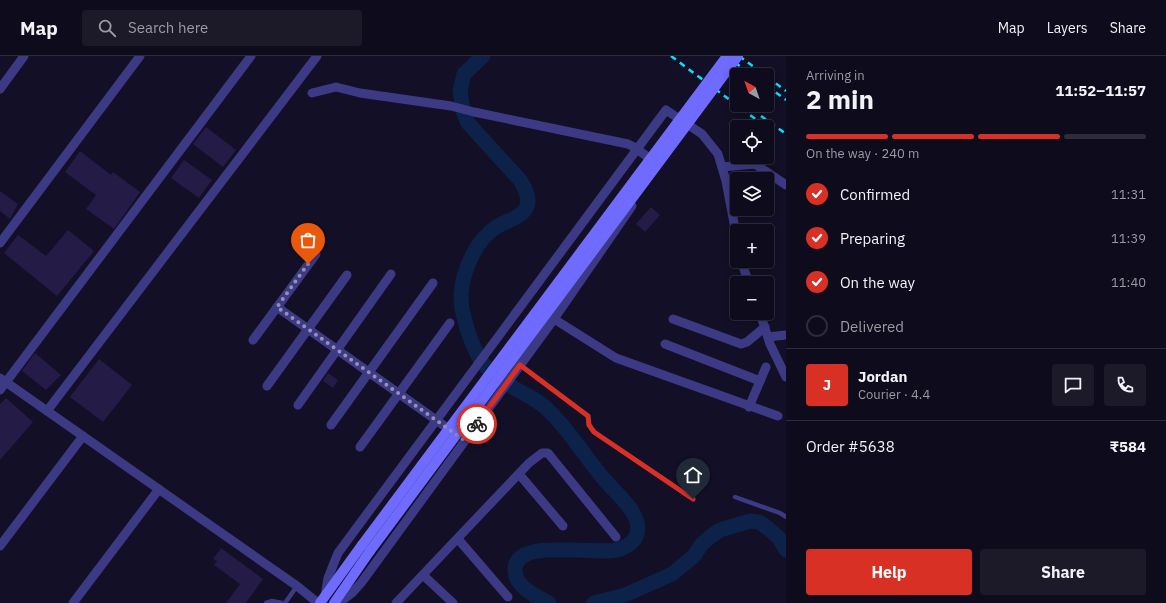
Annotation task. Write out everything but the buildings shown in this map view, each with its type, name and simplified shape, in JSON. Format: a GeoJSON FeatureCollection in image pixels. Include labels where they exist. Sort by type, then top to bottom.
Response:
{"type":"FeatureCollection","features":[{"type":"Feature","properties":{"kind":"main road"},"geometry":{"type":"LineString","coordinates":[[334,603],[366,548],[727,56]]}},
{"type":"Feature","properties":{"kind":"main road"},"geometry":{"type":"LineString","coordinates":[[321,601],[366,548],[738,56]]}},
{"type":"Feature","properties":{"kind":"street"},"geometry":{"type":"LineString","coordinates":[[0,89],[24,56]]}},
{"type":"Feature","properties":{"kind":"street"},"geometry":{"type":"LineString","coordinates":[[0,243],[140,56]]}},
{"type":"Feature","properties":{"kind":"street"},"geometry":{"type":"LineString","coordinates":[[0,390],[3,380],[251,56]]}},
{"type":"Feature","properties":{"kind":"street"},"geometry":{"type":"LineString","coordinates":[[47,411],[318,56]]}},
{"type":"Feature","properties":{"kind":"street"},"geometry":{"type":"LineString","coordinates":[[312,93],[336,87],[360,93],[452,106],[474,112],[628,144],[660,166]]}},
{"type":"Feature","properties":{"kind":"street"},"geometry":{"type":"LineString","coordinates":[[3,380],[297,586],[321,601],[338,553],[666,110],[702,134],[718,154],[726,181],[734,224]]}},
{"type":"Feature","properties":{"kind":"street"},"geometry":{"type":"LineString","coordinates":[[339,603],[352,593],[361,583],[464,440],[499,395],[554,319],[660,166],[690,126]]}},
{"type":"Feature","properties":{"kind":"street"},"geometry":{"type":"LineString","coordinates":[[722,167],[754,164],[786,185]]}},
{"type":"Feature","properties":{"kind":"street"},"geometry":{"type":"LineString","coordinates":[[253,340],[316,254]]}},
{"type":"Feature","properties":{"kind":"street"},"geometry":{"type":"LineString","coordinates":[[298,406],[391,274]]}},
{"type":"Feature","properties":{"kind":"street"},"geometry":{"type":"LineString","coordinates":[[266,386],[347,275]]}},
{"type":"Feature","properties":{"kind":"street"},"geometry":{"type":"LineString","coordinates":[[331,425],[433,283]]}},
{"type":"Feature","properties":{"kind":"street"},"geometry":{"type":"LineString","coordinates":[[277,307],[464,440]]}},
{"type":"Feature","properties":{"kind":"street"},"geometry":{"type":"LineString","coordinates":[[554,319],[616,358],[749,407],[778,416]]}},
{"type":"Feature","properties":{"kind":"street"},"geometry":{"type":"LineString","coordinates":[[673,319],[741,344],[747,342],[764,327]]}},
{"type":"Feature","properties":{"kind":"street"},"geometry":{"type":"LineString","coordinates":[[762,320],[786,377]]}},
{"type":"Feature","properties":{"kind":"street"},"geometry":{"type":"LineString","coordinates":[[360,447],[450,323]]}},
{"type":"Feature","properties":{"kind":"street"},"geometry":{"type":"LineString","coordinates":[[768,337],[786,335]]}},
{"type":"Feature","properties":{"kind":"street"},"geometry":{"type":"LineString","coordinates":[[665,344],[760,381]]}},
{"type":"Feature","properties":{"kind":"street"},"geometry":{"type":"LineString","coordinates":[[749,407],[766,367]]}},
{"type":"Feature","properties":{"kind":"street"},"geometry":{"type":"LineString","coordinates":[[0,546],[83,436]]}},
{"type":"Feature","properties":{"kind":"street"},"geometry":{"type":"LineString","coordinates":[[396,603],[529,463],[542,453],[548,453],[616,537]]}},
{"type":"Feature","properties":{"kind":"street"},"geometry":{"type":"LineString","coordinates":[[519,474],[563,526]]}},
{"type":"Feature","properties":{"kind":"street"},"geometry":{"type":"LineString","coordinates":[[73,603],[159,489]]}},
{"type":"Feature","properties":{"kind":"street"},"geometry":{"type":"LineString","coordinates":[[458,539],[508,597]]}},
{"type":"Feature","properties":{"kind":"street"},"geometry":{"type":"LineString","coordinates":[[423,575],[452,603]]}},
{"type":"Feature","properties":{"kind":"lane"},"geometry":{"type":"LineString","coordinates":[[519,366],[588,416],[589,425],[594,432],[693,499]]}},
{"type":"Feature","properties":{"kind":"lane"},"geometry":{"type":"LineString","coordinates":[[735,497],[780,513],[786,517]]}},
{"type":"Feature","properties":{"kind":"lane"},"geometry":{"type":"LineString","coordinates":[[285,603],[297,586]]}},
{"type":"Feature","properties":{"kind":"lane"},"geometry":{"type":"LineString","coordinates":[[266,603],[272,601],[282,603]]}},
{"type":"Feature","properties":{"kind":"waterway"},"geometry":{"type":"LineString","coordinates":[[483,56],[464,74],[460,90],[463,111],[468,123],[520,180],[527,194],[528,202],[522,213],[488,233],[471,257],[464,277],[461,295],[462,309],[467,329],[472,344],[482,363],[507,384],[539,402],[555,417],[608,484],[632,511],[638,527],[632,542],[620,549],[610,551],[542,550],[528,554],[518,560],[515,571],[519,582],[528,591],[549,603]]}},
{"type":"Feature","properties":{"kind":"waterway"},"geometry":{"type":"LineString","coordinates":[[594,603],[625,595],[672,574],[694,556],[701,545],[720,530],[750,521],[759,522],[769,529],[779,538],[786,550]]}},
{"type":"Feature","properties":{"kind":"railway"},"geometry":{"type":"LineString","coordinates":[[671,56],[757,120]]}},
{"type":"Feature","properties":{"kind":"railway"},"geometry":{"type":"LineString","coordinates":[[726,56],[742,68]]}},
{"type":"Feature","properties":{"kind":"railway"},"geometry":{"type":"LineString","coordinates":[[739,56],[755,68]]}},
{"type":"Feature","properties":{"kind":"railway"},"geometry":{"type":"LineString","coordinates":[[774,82],[786,91]]}},
{"type":"Feature","properties":{"kind":"railway"},"geometry":{"type":"LineString","coordinates":[[774,91],[786,100]]}},
{"type":"Feature","properties":{"kind":"railway"},"geometry":{"type":"LineString","coordinates":[[761,116],[786,134]]}},
{"type":"Feature","properties":{"kind":"way so far"},"geometry":{"type":"LineString","coordinates":[[308,264],[277,307],[464,440],[477,424]]}},
{"type":"Feature","properties":{"kind":"route"},"geometry":{"type":"LineString","coordinates":[[477,424],[520,365],[588,416],[589,425],[594,432],[693,499]]}}]}
